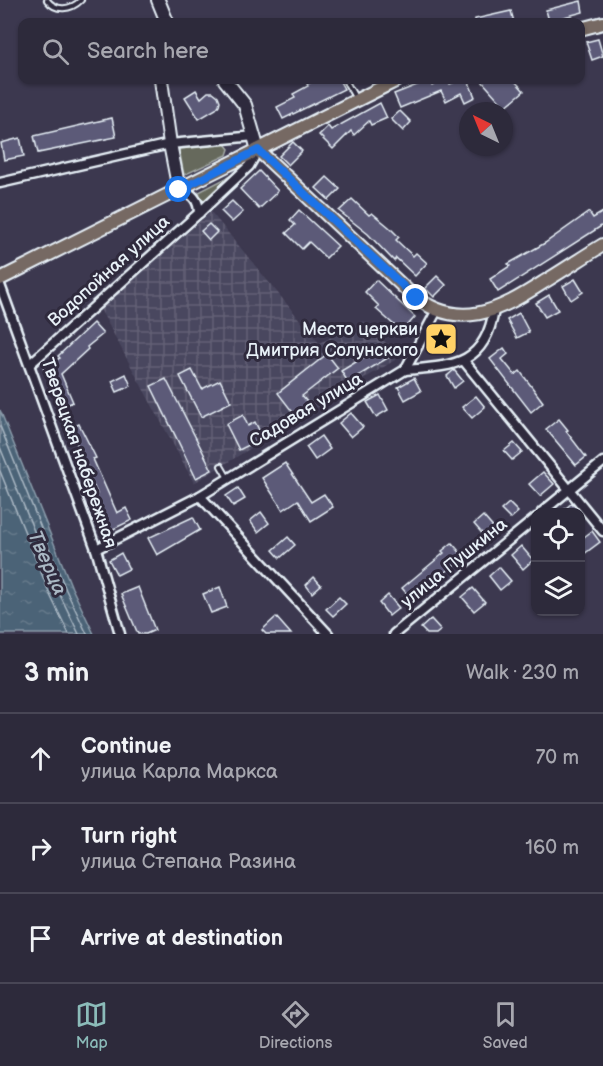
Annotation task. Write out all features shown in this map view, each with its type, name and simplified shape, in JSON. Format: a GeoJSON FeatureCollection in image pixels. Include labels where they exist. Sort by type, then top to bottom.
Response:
{"type":"FeatureCollection","features":[{"type":"Feature","properties":{"kind":"main road"},"geometry":{"type":"LineString","coordinates":[[585,28],[603,23]]}},
{"type":"Feature","properties":{"kind":"main road"},"geometry":{"type":"LineString","coordinates":[[0,279],[389,84]]}},
{"type":"Feature","properties":{"kind":"main road"},"geometry":{"type":"LineString","coordinates":[[258,150],[410,292],[437,310],[461,314],[494,310],[511,303],[603,245]]}},
{"type":"Feature","properties":{"kind":"street"},"geometry":{"type":"LineString","coordinates":[[159,3],[160,18]]}},
{"type":"Feature","properties":{"kind":"street"},"geometry":{"type":"LineString","coordinates":[[159,3],[165,18]]}},
{"type":"Feature","properties":{"kind":"street"},"geometry":{"type":"LineString","coordinates":[[162,84],[179,190],[189,192],[194,197],[198,203],[199,213]]}},
{"type":"Feature","properties":{"kind":"street"},"geometry":{"type":"LineString","coordinates":[[229,84],[242,99],[258,150]]}},
{"type":"Feature","properties":{"kind":"street"},"geometry":{"type":"LineString","coordinates":[[0,183],[170,144],[255,136]]}},
{"type":"Feature","properties":{"kind":"street","name":"Водопойная улица"},"geometry":{"type":"LineString","coordinates":[[30,364],[199,213],[249,166],[258,150]]}},
{"type":"Feature","properties":{"kind":"street","name":"Тверецкая набережная"},"geometry":{"type":"LineString","coordinates":[[0,285],[96,549],[120,634]]}},
{"type":"Feature","properties":{"kind":"street"},"geometry":{"type":"LineString","coordinates":[[405,370],[437,310]]}},
{"type":"Feature","properties":{"kind":"street"},"geometry":{"type":"LineString","coordinates":[[405,370],[435,368],[464,361],[477,350],[486,336],[492,324],[494,310]]}},
{"type":"Feature","properties":{"kind":"street"},"geometry":{"type":"LineString","coordinates":[[464,361],[603,531]]}},
{"type":"Feature","properties":{"kind":"street","name":"Садовая улица"},"geometry":{"type":"LineString","coordinates":[[96,549],[200,496],[405,370]]}},
{"type":"Feature","properties":{"kind":"street"},"geometry":{"type":"LineString","coordinates":[[548,508],[603,462]]}},
{"type":"Feature","properties":{"kind":"street"},"geometry":{"type":"LineString","coordinates":[[200,496],[328,634]]}},
{"type":"Feature","properties":{"kind":"street","name":"улица Пушкина"},"geometry":{"type":"LineString","coordinates":[[394,634],[531,522]]}},
{"type":"Feature","properties":{"kind":"lane"},"geometry":{"type":"LineString","coordinates":[[47,0],[60,9],[70,8],[81,0]]}},
{"type":"Feature","properties":{"kind":"lane"},"geometry":{"type":"LineString","coordinates":[[347,84],[357,100]]}},
{"type":"Feature","properties":{"kind":"lane"},"geometry":{"type":"LineString","coordinates":[[221,466],[228,478]]}},
{"type":"Feature","properties":{"kind":"shaded area"},"geometry":{"type":"Polygon","coordinates":[[[211,212],[319,343],[364,321],[400,357],[194,483],[100,309],[211,212]]]}},
{"type":"Feature","properties":{"kind":"green space"},"geometry":{"type":"Polygon","coordinates":[[[225,144],[229,149],[227,155],[184,175],[179,149],[225,144]]]}},
{"type":"Feature","properties":{"kind":"green space"},"geometry":{"type":"Polygon","coordinates":[[[236,173],[203,202],[199,192],[236,173]]]}},
{"type":"Feature","properties":{"kind":"water","name":"Тверца"},"geometry":{"type":"Polygon","coordinates":[[[0,410],[72,588],[94,634],[0,634],[0,410]]]}},
{"type":"Feature","properties":{"kind":"building"},"geometry":{"type":"Polygon","coordinates":[[[581,1],[583,12],[560,18],[548,18],[546,10],[581,1]]]}},
{"type":"Feature","properties":{"kind":"building"},"geometry":{"type":"Polygon","coordinates":[[[511,11],[513,18],[480,18],[511,11]]]}},
{"type":"Feature","properties":{"kind":"building"},"geometry":{"type":"Polygon","coordinates":[[[598,39],[603,56],[592,60],[586,42],[598,39]]]}},
{"type":"Feature","properties":{"kind":"building"},"geometry":{"type":"Polygon","coordinates":[[[307,84],[341,84],[344,89],[283,119],[277,107],[295,98],[293,94],[308,86],[307,84]]]}},
{"type":"Feature","properties":{"kind":"building"},"geometry":{"type":"Polygon","coordinates":[[[420,84],[431,84],[432,86],[470,84],[475,97],[465,102],[461,93],[446,101],[441,91],[400,108],[394,94],[420,84]]]}},
{"type":"Feature","properties":{"kind":"building"},"geometry":{"type":"Polygon","coordinates":[[[485,84],[518,84],[524,91],[511,102],[501,102],[485,84]]]}},
{"type":"Feature","properties":{"kind":"building"},"geometry":{"type":"Polygon","coordinates":[[[196,90],[201,98],[208,92],[213,92],[220,101],[216,109],[199,119],[185,97],[196,90]]]}},
{"type":"Feature","properties":{"kind":"building"},"geometry":{"type":"Polygon","coordinates":[[[380,103],[387,118],[371,125],[369,121],[354,135],[351,131],[333,149],[319,135],[328,126],[331,130],[380,103]]]}},
{"type":"Feature","properties":{"kind":"building"},"geometry":{"type":"Polygon","coordinates":[[[400,111],[411,122],[403,131],[391,119],[400,111]]]}},
{"type":"Feature","properties":{"kind":"building"},"geometry":{"type":"Polygon","coordinates":[[[112,118],[116,137],[38,153],[34,136],[112,118]]]}},
{"type":"Feature","properties":{"kind":"building"},"geometry":{"type":"Polygon","coordinates":[[[20,138],[24,156],[4,160],[1,143],[20,138]]]}},
{"type":"Feature","properties":{"kind":"building"},"geometry":{"type":"Polygon","coordinates":[[[293,142],[302,151],[288,165],[279,156],[293,142]]]}},
{"type":"Feature","properties":{"kind":"building"},"geometry":{"type":"Polygon","coordinates":[[[259,171],[278,191],[259,209],[240,189],[259,171]]]}},
{"type":"Feature","properties":{"kind":"building"},"geometry":{"type":"Polygon","coordinates":[[[327,177],[340,189],[329,200],[316,188],[327,177]]]}},
{"type":"Feature","properties":{"kind":"building"},"geometry":{"type":"Polygon","coordinates":[[[352,199],[369,215],[372,213],[389,227],[399,237],[396,240],[413,256],[416,253],[427,263],[415,276],[396,258],[394,261],[368,234],[339,211],[352,199]]]}},
{"type":"Feature","properties":{"kind":"building"},"geometry":{"type":"Polygon","coordinates":[[[232,201],[243,212],[232,222],[221,211],[232,201]]]}},
{"type":"Feature","properties":{"kind":"building"},"geometry":{"type":"Polygon","coordinates":[[[299,210],[338,246],[326,258],[309,242],[302,249],[286,233],[295,225],[290,220],[299,210]]]}},
{"type":"Feature","properties":{"kind":"building"},"geometry":{"type":"Polygon","coordinates":[[[589,212],[593,218],[603,212],[603,225],[498,292],[490,279],[510,266],[508,264],[545,243],[589,212]]]}},
{"type":"Feature","properties":{"kind":"building"},"geometry":{"type":"Polygon","coordinates":[[[209,224],[217,232],[209,240],[201,231],[209,224]]]}},
{"type":"Feature","properties":{"kind":"building"},"geometry":{"type":"Polygon","coordinates":[[[437,276],[446,285],[434,297],[425,288],[437,276]]]}},
{"type":"Feature","properties":{"kind":"building"},"geometry":{"type":"Polygon","coordinates":[[[575,279],[583,292],[571,300],[563,286],[575,279]]]}},
{"type":"Feature","properties":{"kind":"building"},"geometry":{"type":"Polygon","coordinates":[[[376,280],[415,317],[402,332],[376,309],[379,306],[365,292],[376,280]]]}},
{"type":"Feature","properties":{"kind":"building"},"geometry":{"type":"Polygon","coordinates":[[[549,295],[558,310],[545,317],[536,303],[549,295]]]}},
{"type":"Feature","properties":{"kind":"building"},"geometry":{"type":"Polygon","coordinates":[[[519,313],[529,332],[517,338],[507,320],[519,313]]]}},
{"type":"Feature","properties":{"kind":"building"},"geometry":{"type":"Polygon","coordinates":[[[93,323],[103,334],[61,374],[73,402],[62,407],[43,367],[60,358],[58,356],[93,323]]]}},
{"type":"Feature","properties":{"kind":"building"},"geometry":{"type":"Polygon","coordinates":[[[384,345],[391,356],[348,382],[341,371],[384,345]]]}},
{"type":"Feature","properties":{"kind":"building"},"geometry":{"type":"Polygon","coordinates":[[[504,348],[508,354],[502,359],[515,375],[520,371],[543,402],[531,412],[490,359],[504,348]]]}},
{"type":"Feature","properties":{"kind":"building"},"geometry":{"type":"Polygon","coordinates":[[[327,354],[338,368],[302,396],[312,408],[298,419],[278,393],[327,354]]]}},
{"type":"Feature","properties":{"kind":"building"},"geometry":{"type":"Polygon","coordinates":[[[192,370],[202,389],[220,380],[231,402],[201,417],[180,376],[192,370]]]}},
{"type":"Feature","properties":{"kind":"building"},"geometry":{"type":"Polygon","coordinates":[[[454,370],[463,381],[454,388],[447,376],[454,370]]]}},
{"type":"Feature","properties":{"kind":"building"},"geometry":{"type":"Polygon","coordinates":[[[126,374],[131,386],[117,392],[112,381],[126,374]]]}},
{"type":"Feature","properties":{"kind":"building"},"geometry":{"type":"Polygon","coordinates":[[[414,378],[421,391],[405,400],[398,387],[414,378]]]}},
{"type":"Feature","properties":{"kind":"building"},"geometry":{"type":"Polygon","coordinates":[[[166,379],[212,470],[196,478],[151,386],[166,379]]]}},
{"type":"Feature","properties":{"kind":"building"},"geometry":{"type":"Polygon","coordinates":[[[380,395],[388,410],[376,417],[367,402],[380,395]]]}},
{"type":"Feature","properties":{"kind":"building"},"geometry":{"type":"Polygon","coordinates":[[[476,396],[485,407],[472,418],[462,407],[476,396]]]}},
{"type":"Feature","properties":{"kind":"building"},"geometry":{"type":"Polygon","coordinates":[[[351,413],[363,427],[351,437],[339,423],[351,413]]]}},
{"type":"Feature","properties":{"kind":"building"},"geometry":{"type":"Polygon","coordinates":[[[243,415],[248,426],[255,422],[263,438],[239,450],[226,424],[243,415]]]}},
{"type":"Feature","properties":{"kind":"building"},"geometry":{"type":"Polygon","coordinates":[[[559,419],[586,457],[576,465],[546,429],[559,419]]]}},
{"type":"Feature","properties":{"kind":"building"},"geometry":{"type":"Polygon","coordinates":[[[79,424],[96,458],[93,459],[117,513],[126,508],[132,520],[105,533],[99,521],[105,519],[87,471],[89,470],[69,429],[79,424]]]}},
{"type":"Feature","properties":{"kind":"building"},"geometry":{"type":"Polygon","coordinates":[[[321,436],[330,449],[315,460],[306,447],[321,436]]]}},
{"type":"Feature","properties":{"kind":"building"},"geometry":{"type":"Polygon","coordinates":[[[514,443],[522,452],[512,460],[504,451],[514,443]]]}},
{"type":"Feature","properties":{"kind":"building"},"geometry":{"type":"Polygon","coordinates":[[[285,463],[311,502],[324,494],[333,507],[311,521],[298,500],[283,510],[262,478],[285,463]]]}},
{"type":"Feature","properties":{"kind":"building"},"geometry":{"type":"Polygon","coordinates":[[[543,472],[554,484],[540,496],[529,484],[543,472]]]}},
{"type":"Feature","properties":{"kind":"building"},"geometry":{"type":"Polygon","coordinates":[[[238,488],[245,499],[233,506],[226,496],[238,488]]]}},
{"type":"Feature","properties":{"kind":"building"},"geometry":{"type":"Polygon","coordinates":[[[509,503],[518,512],[510,519],[501,510],[509,503]]]}},
{"type":"Feature","properties":{"kind":"building"},"geometry":{"type":"Polygon","coordinates":[[[572,503],[576,508],[566,508],[572,503]]]}},
{"type":"Feature","properties":{"kind":"building"},"geometry":{"type":"Polygon","coordinates":[[[261,512],[269,523],[258,532],[250,521],[261,512]]]}},
{"type":"Feature","properties":{"kind":"building"},"geometry":{"type":"Polygon","coordinates":[[[483,516],[496,531],[487,539],[474,524],[483,516]]]}},
{"type":"Feature","properties":{"kind":"building"},"geometry":{"type":"Polygon","coordinates":[[[193,517],[200,530],[157,555],[148,538],[193,517]]]}},
{"type":"Feature","properties":{"kind":"building"},"geometry":{"type":"Polygon","coordinates":[[[592,531],[600,542],[585,553],[585,536],[592,531]]]}},
{"type":"Feature","properties":{"kind":"building"},"geometry":{"type":"Polygon","coordinates":[[[288,537],[295,545],[280,558],[273,550],[288,537]]]}},
{"type":"Feature","properties":{"kind":"building"},"geometry":{"type":"Polygon","coordinates":[[[452,543],[464,557],[412,600],[402,588],[444,553],[442,551],[452,543]]]}},
{"type":"Feature","properties":{"kind":"building"},"geometry":{"type":"Polygon","coordinates":[[[521,546],[531,558],[531,562],[523,569],[511,555],[521,546]]]}},
{"type":"Feature","properties":{"kind":"building"},"geometry":{"type":"Polygon","coordinates":[[[121,553],[129,569],[117,575],[109,560],[121,553]]]}},
{"type":"Feature","properties":{"kind":"building"},"geometry":{"type":"Polygon","coordinates":[[[499,567],[511,581],[500,590],[489,576],[499,567]]]}},
{"type":"Feature","properties":{"kind":"building"},"geometry":{"type":"Polygon","coordinates":[[[314,577],[321,585],[312,593],[306,585],[314,577]]]}},
{"type":"Feature","properties":{"kind":"building"},"geometry":{"type":"Polygon","coordinates":[[[138,587],[155,630],[146,634],[138,634],[121,594],[138,587]]]}},
{"type":"Feature","properties":{"kind":"building"},"geometry":{"type":"Polygon","coordinates":[[[220,587],[227,607],[211,613],[203,594],[220,587]]]}},
{"type":"Feature","properties":{"kind":"building"},"geometry":{"type":"Polygon","coordinates":[[[473,588],[485,602],[474,611],[462,597],[473,588]]]}},
{"type":"Feature","properties":{"kind":"building"},"geometry":{"type":"Polygon","coordinates":[[[388,595],[399,608],[389,616],[379,603],[388,595]]]}},
{"type":"Feature","properties":{"kind":"building"},"geometry":{"type":"Polygon","coordinates":[[[339,597],[346,604],[333,616],[326,609],[339,597]]]}},
{"type":"Feature","properties":{"kind":"building"},"geometry":{"type":"Polygon","coordinates":[[[276,617],[291,634],[266,634],[262,630],[276,617]]]}},
{"type":"Feature","properties":{"kind":"building"},"geometry":{"type":"Polygon","coordinates":[[[431,619],[441,630],[436,634],[427,634],[421,628],[431,619]]]}},
{"type":"Feature","properties":{"kind":"place","name":"Место церкви Дмитрия Солунского"},"geometry":{"type":"Point","coordinates":[441,339]}},
{"type":"Feature","properties":{"kind":"route"},"geometry":{"type":"LineString","coordinates":[[179,190],[258,150],[416,298]]}}]}
